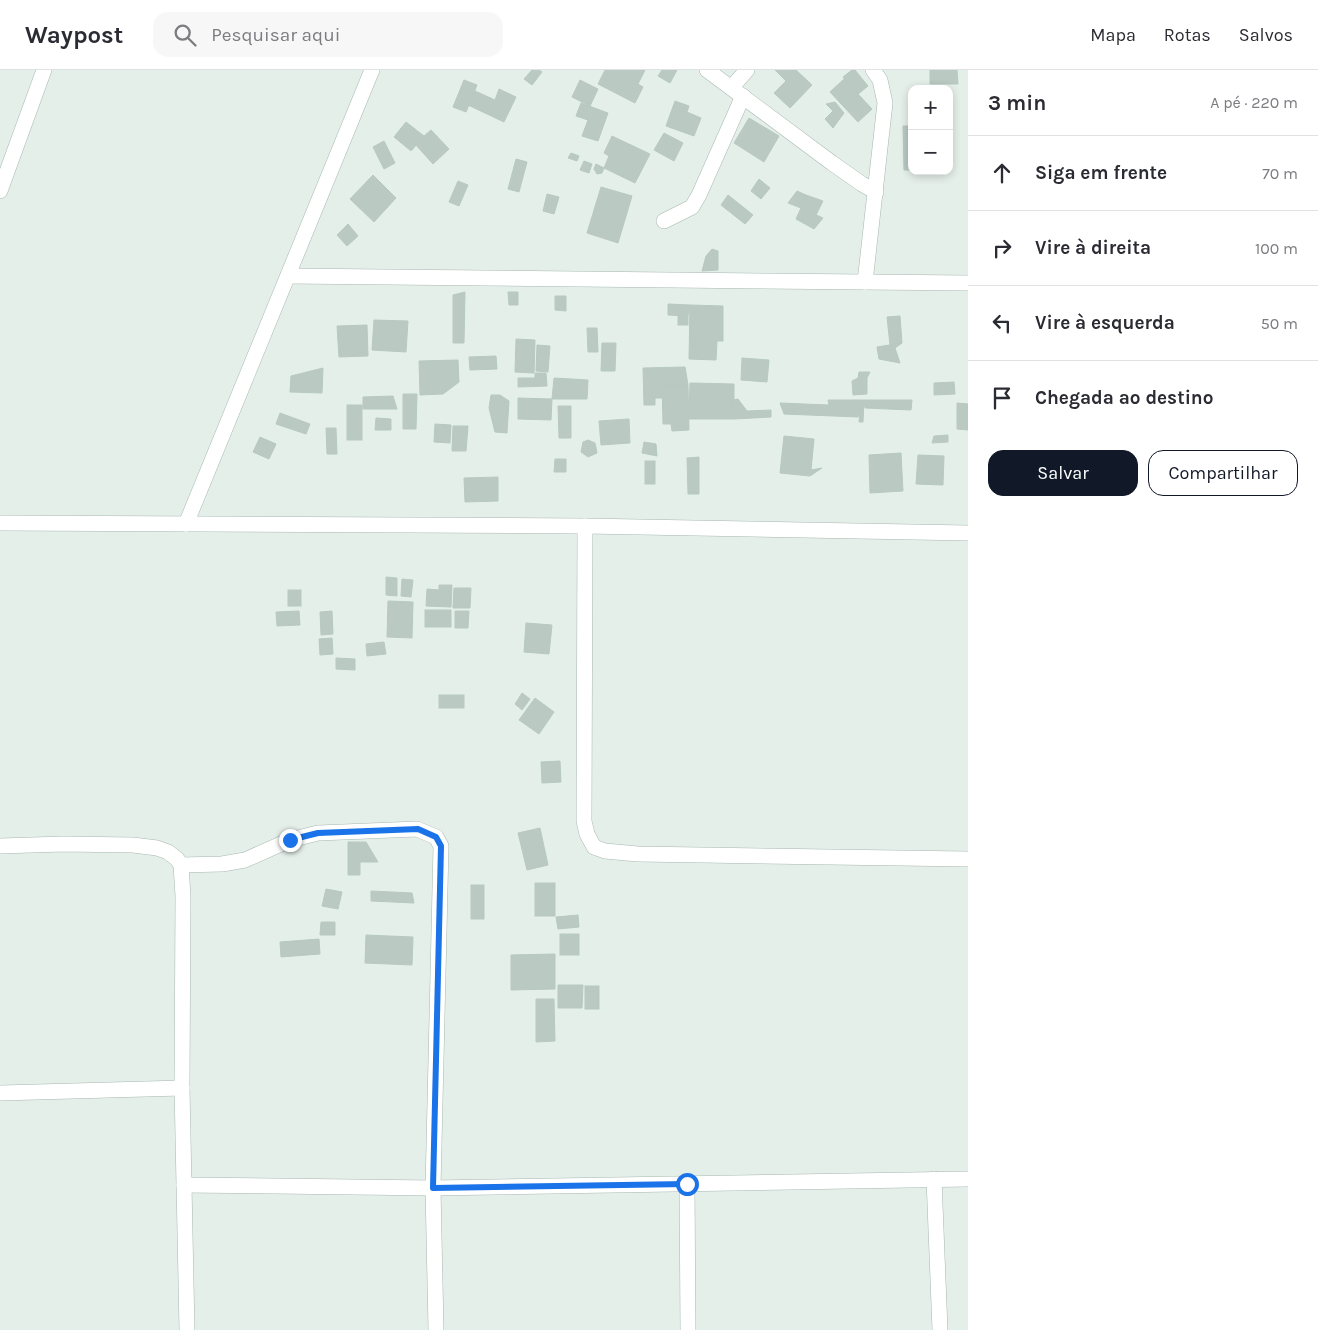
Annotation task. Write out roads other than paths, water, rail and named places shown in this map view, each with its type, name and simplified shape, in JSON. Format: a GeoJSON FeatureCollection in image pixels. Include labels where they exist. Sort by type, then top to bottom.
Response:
{"type":"FeatureCollection","features":[{"type":"Feature","properties":{"kind":"street"},"geometry":{"type":"LineString","coordinates":[[0,191],[44,70]]}},
{"type":"Feature","properties":{"kind":"street"},"geometry":{"type":"LineString","coordinates":[[186,524],[372,70]]}},
{"type":"Feature","properties":{"kind":"street"},"geometry":{"type":"LineString","coordinates":[[707,70],[738,91],[832,163],[876,192]]}},
{"type":"Feature","properties":{"kind":"street"},"geometry":{"type":"LineString","coordinates":[[664,221],[692,207],[699,195],[747,70]]}},
{"type":"Feature","properties":{"kind":"street"},"geometry":{"type":"LineString","coordinates":[[865,282],[885,103],[880,80],[873,70]]}},
{"type":"Feature","properties":{"kind":"street"},"geometry":{"type":"LineString","coordinates":[[288,276],[968,283]]}},
{"type":"Feature","properties":{"kind":"street"},"geometry":{"type":"LineString","coordinates":[[0,523],[585,526],[968,533]]}},
{"type":"Feature","properties":{"kind":"street"},"geometry":{"type":"LineString","coordinates":[[585,526],[584,821],[587,834],[594,846],[605,851],[638,854],[968,859]]}},
{"type":"Feature","properties":{"kind":"street"},"geometry":{"type":"LineString","coordinates":[[181,865],[222,864],[245,860],[290,840],[318,833],[418,829],[436,837],[441,846],[433,1188],[436,1330]]}},
{"type":"Feature","properties":{"kind":"street"},"geometry":{"type":"LineString","coordinates":[[0,846],[64,844],[157,848],[168,852],[181,865],[183,896],[182,1088],[187,1330]]}},
{"type":"Feature","properties":{"kind":"street"},"geometry":{"type":"LineString","coordinates":[[0,1093],[182,1088]]}},
{"type":"Feature","properties":{"kind":"street"},"geometry":{"type":"LineString","coordinates":[[184,1185],[433,1188],[968,1179]]}},
{"type":"Feature","properties":{"kind":"street"},"geometry":{"type":"LineString","coordinates":[[934,1180],[940,1330]]}},
{"type":"Feature","properties":{"kind":"street"},"geometry":{"type":"LineString","coordinates":[[687,1184],[688,1330]]}}]}
